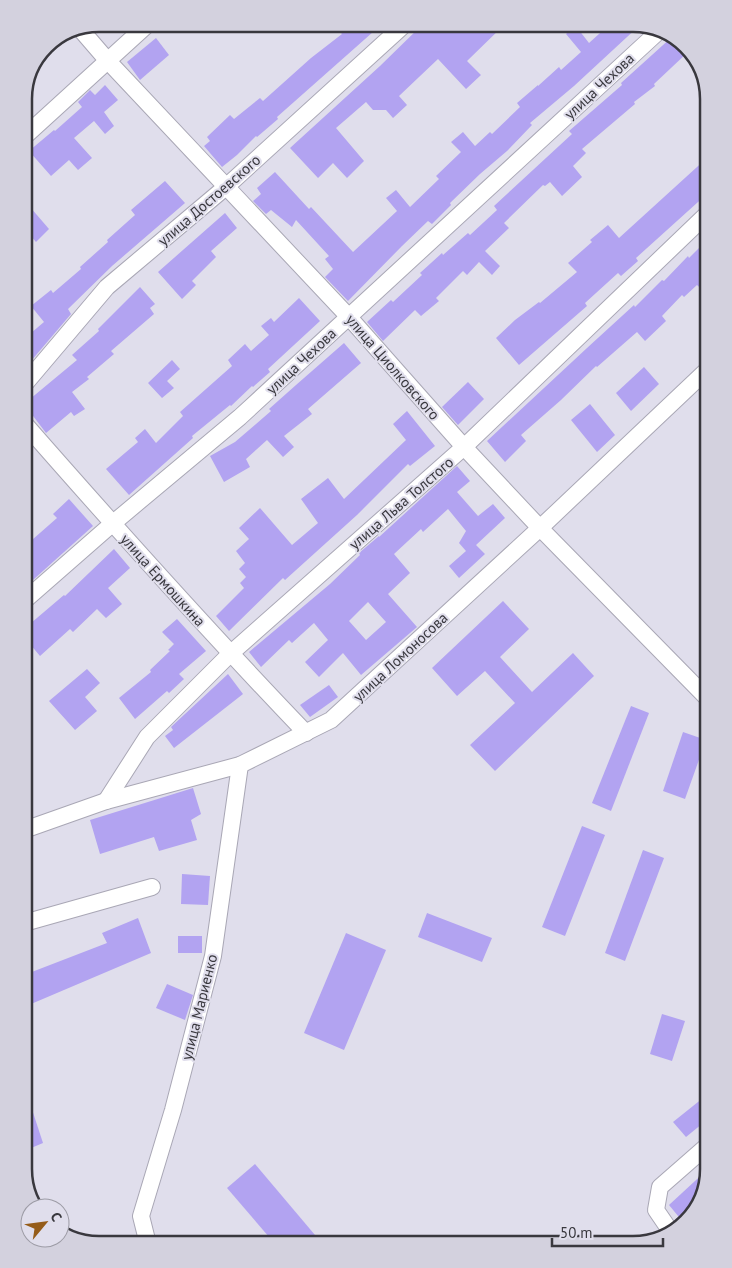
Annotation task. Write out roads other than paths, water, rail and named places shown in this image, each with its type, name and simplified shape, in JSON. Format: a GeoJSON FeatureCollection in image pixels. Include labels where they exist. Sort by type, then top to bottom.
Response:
{"type":"FeatureCollection","features":[{"type":"Feature","properties":{"kind":"street"},"geometry":{"type":"LineString","coordinates":[[33,129],[139,32]]}},
{"type":"Feature","properties":{"kind":"street","name":"улица Достоевского"},"geometry":{"type":"LineString","coordinates":[[33,374],[107,287],[227,186],[396,33]]}},
{"type":"Feature","properties":{"kind":"street","name":"улица Циолковского"},"geometry":{"type":"LineString","coordinates":[[85,34],[348,316],[464,448],[700,691]]}},
{"type":"Feature","properties":{"kind":"street","name":"улица Чехова"},"geometry":{"type":"LineString","coordinates":[[33,593],[240,417],[654,36]]}},
{"type":"Feature","properties":{"kind":"street","name":"улица Льва Толстого"},"geometry":{"type":"LineString","coordinates":[[106,801],[147,737],[230,654],[464,448],[700,221]]}},
{"type":"Feature","properties":{"kind":"street","name":"улица Ломоносова"},"geometry":{"type":"LineString","coordinates":[[33,827],[106,801],[240,765],[331,720],[540,528],[700,377]]}},
{"type":"Feature","properties":{"kind":"street","name":"улица Ермошкина"},"geometry":{"type":"LineString","coordinates":[[33,433],[230,654],[306,733]]}},
{"type":"Feature","properties":{"kind":"street","name":"улица Мариенко"},"geometry":{"type":"LineString","coordinates":[[146,1235],[141,1216],[173,1110],[213,956],[240,765]]}},
{"type":"Feature","properties":{"kind":"street"},"geometry":{"type":"LineString","coordinates":[[33,921],[152,887]]}},
{"type":"Feature","properties":{"kind":"street"},"geometry":{"type":"LineString","coordinates":[[667,1226],[656,1210],[660,1187],[700,1152]]}}]}
